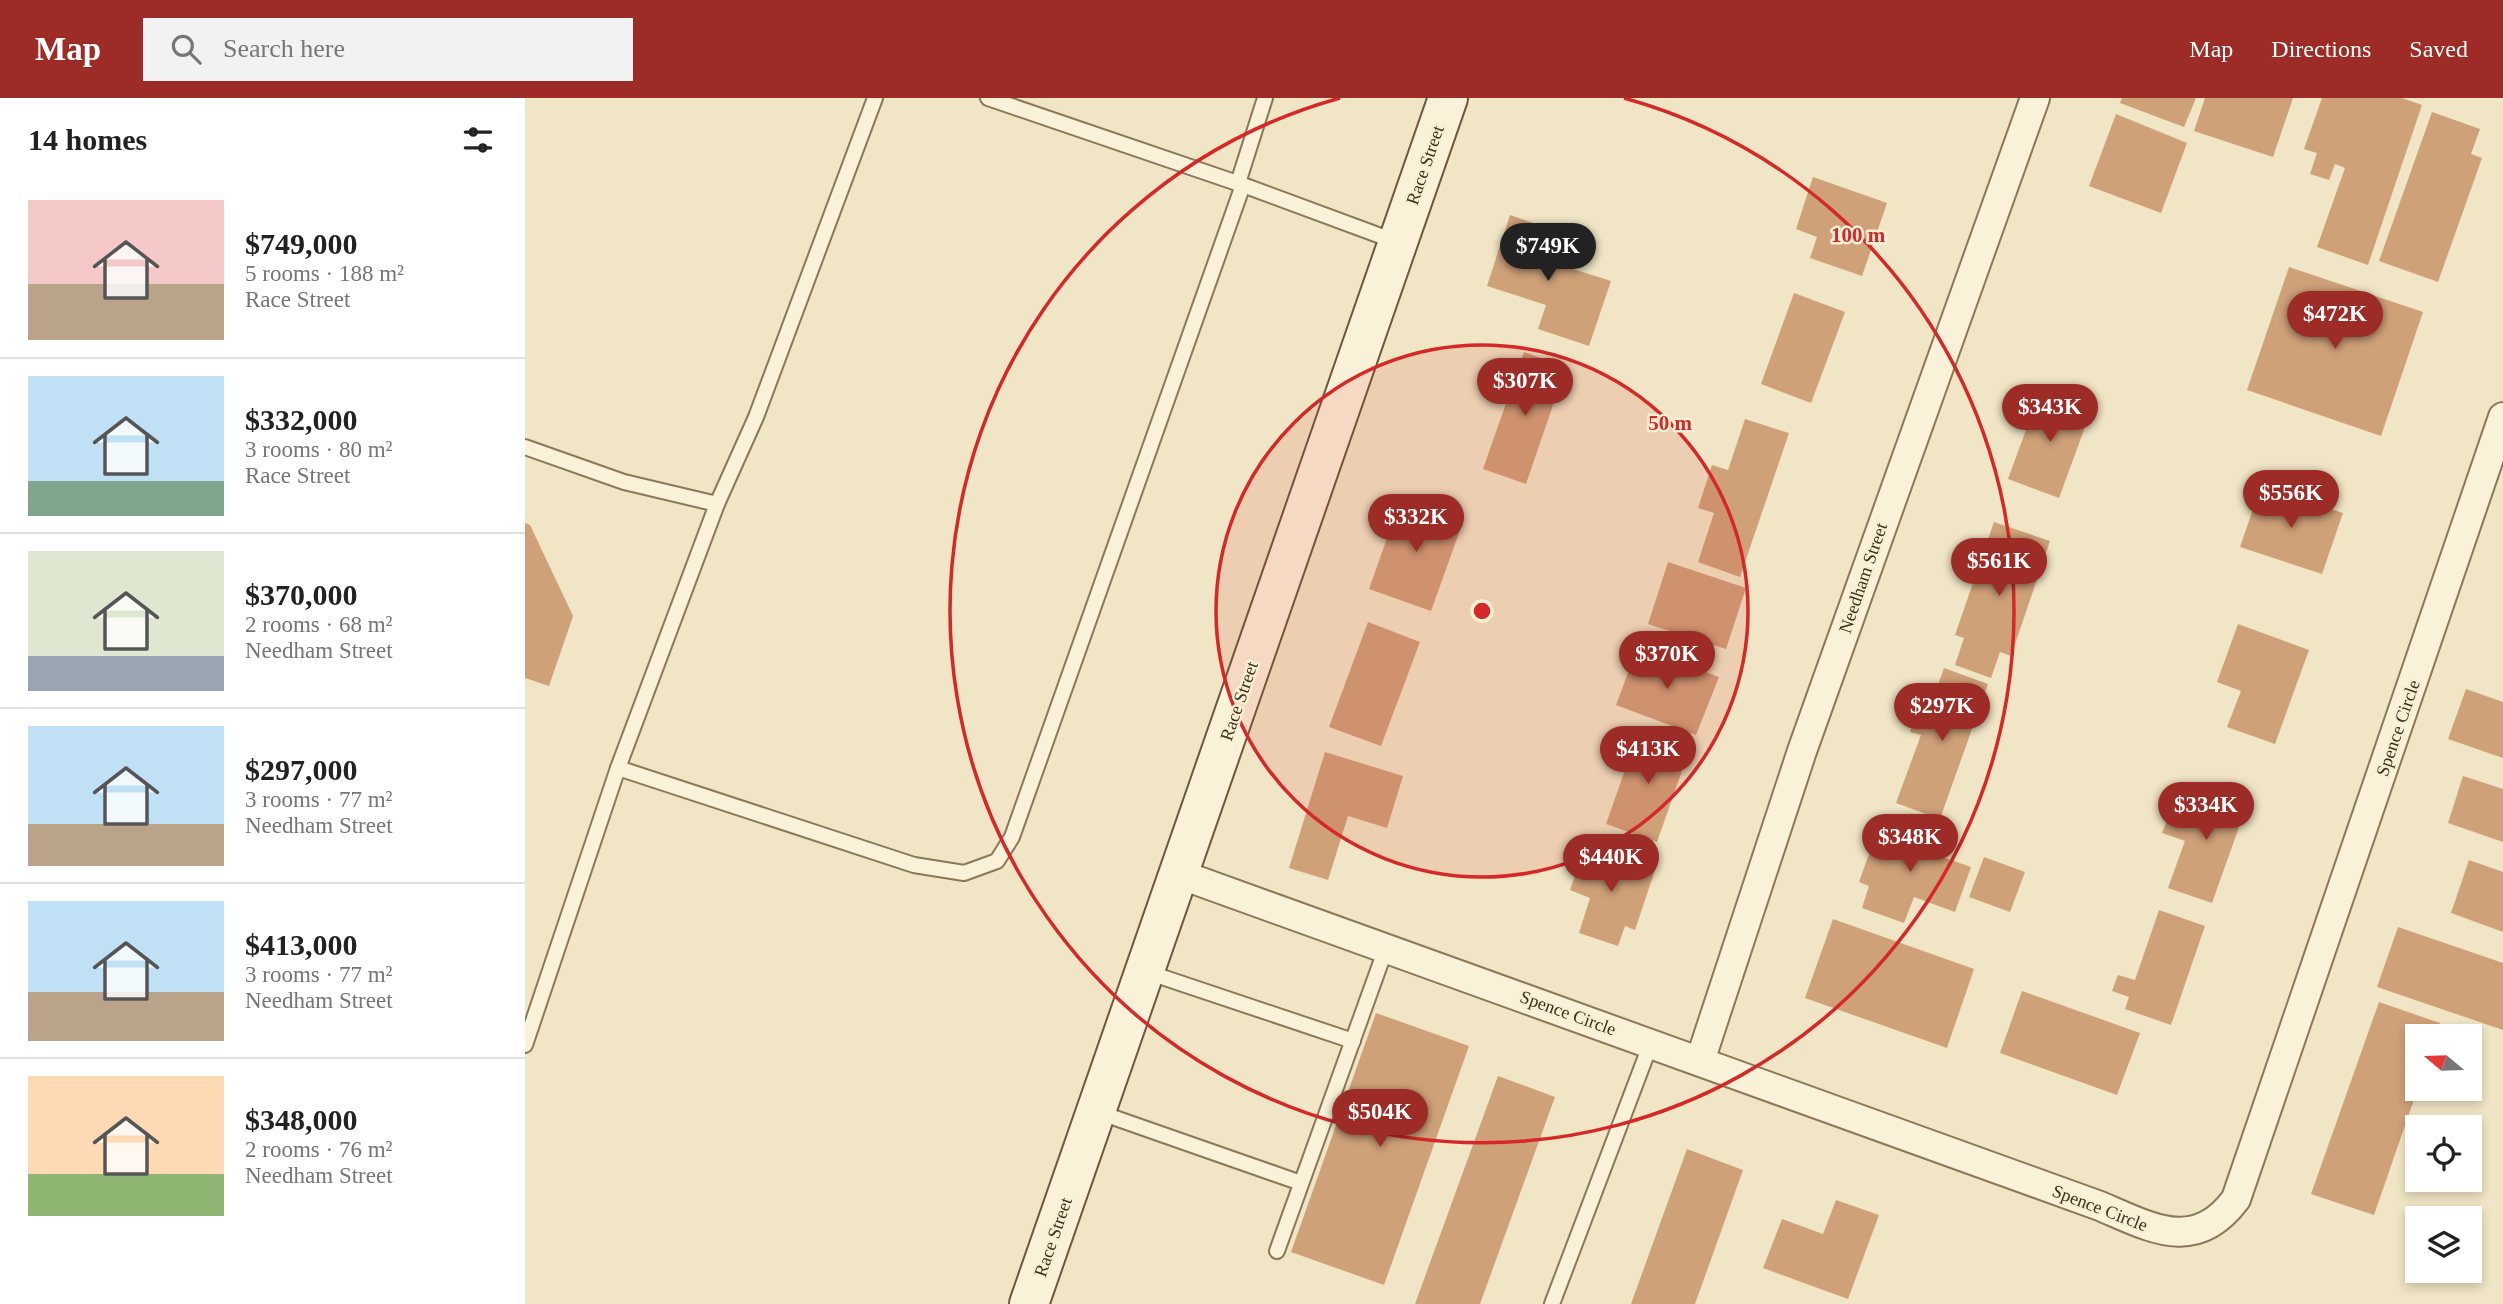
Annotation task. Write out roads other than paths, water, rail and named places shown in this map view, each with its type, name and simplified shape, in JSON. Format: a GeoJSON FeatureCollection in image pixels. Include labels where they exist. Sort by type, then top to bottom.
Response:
{"type":"FeatureCollection","features":[{"type":"Feature","properties":{"kind":"street","name":"Race Street"},"geometry":{"type":"LineString","coordinates":[[1029,1304],[1448,98]]}},
{"type":"Feature","properties":{"kind":"street","name":"Needham Street"},"geometry":{"type":"LineString","coordinates":[[1700,1061],[1802,751],[2035,98]]}},
{"type":"Feature","properties":{"kind":"street","name":"Spence Circle"},"geometry":{"type":"LineString","coordinates":[[1179,874],[1651,1043],[1741,1079],[2100,1206],[2158,1230],[2196,1232],[2222,1217],[2236,1199],[2503,417]]}},
{"type":"Feature","properties":{"kind":"lane"},"geometry":{"type":"LineString","coordinates":[[525,1045],[618,768],[717,504],[757,417],[875,98]]}},
{"type":"Feature","properties":{"kind":"lane"},"geometry":{"type":"LineString","coordinates":[[988,98],[1240,184],[1398,243]]}},
{"type":"Feature","properties":{"kind":"lane"},"geometry":{"type":"LineString","coordinates":[[618,768],[914,865],[964,873],[997,862],[1012,837],[1240,184],[1265,98]]}},
{"type":"Feature","properties":{"kind":"lane"},"geometry":{"type":"LineString","coordinates":[[525,447],[624,482],[717,504]]}},
{"type":"Feature","properties":{"kind":"lane"},"geometry":{"type":"LineString","coordinates":[[1277,1251],[1386,948]]}},
{"type":"Feature","properties":{"kind":"lane"},"geometry":{"type":"LineString","coordinates":[[1145,971],[1353,1041]]}},
{"type":"Feature","properties":{"kind":"lane"},"geometry":{"type":"LineString","coordinates":[[1552,1304],[1651,1043]]}},
{"type":"Feature","properties":{"kind":"lane"},"geometry":{"type":"LineString","coordinates":[[1096,1112],[1301,1183]]}}]}
